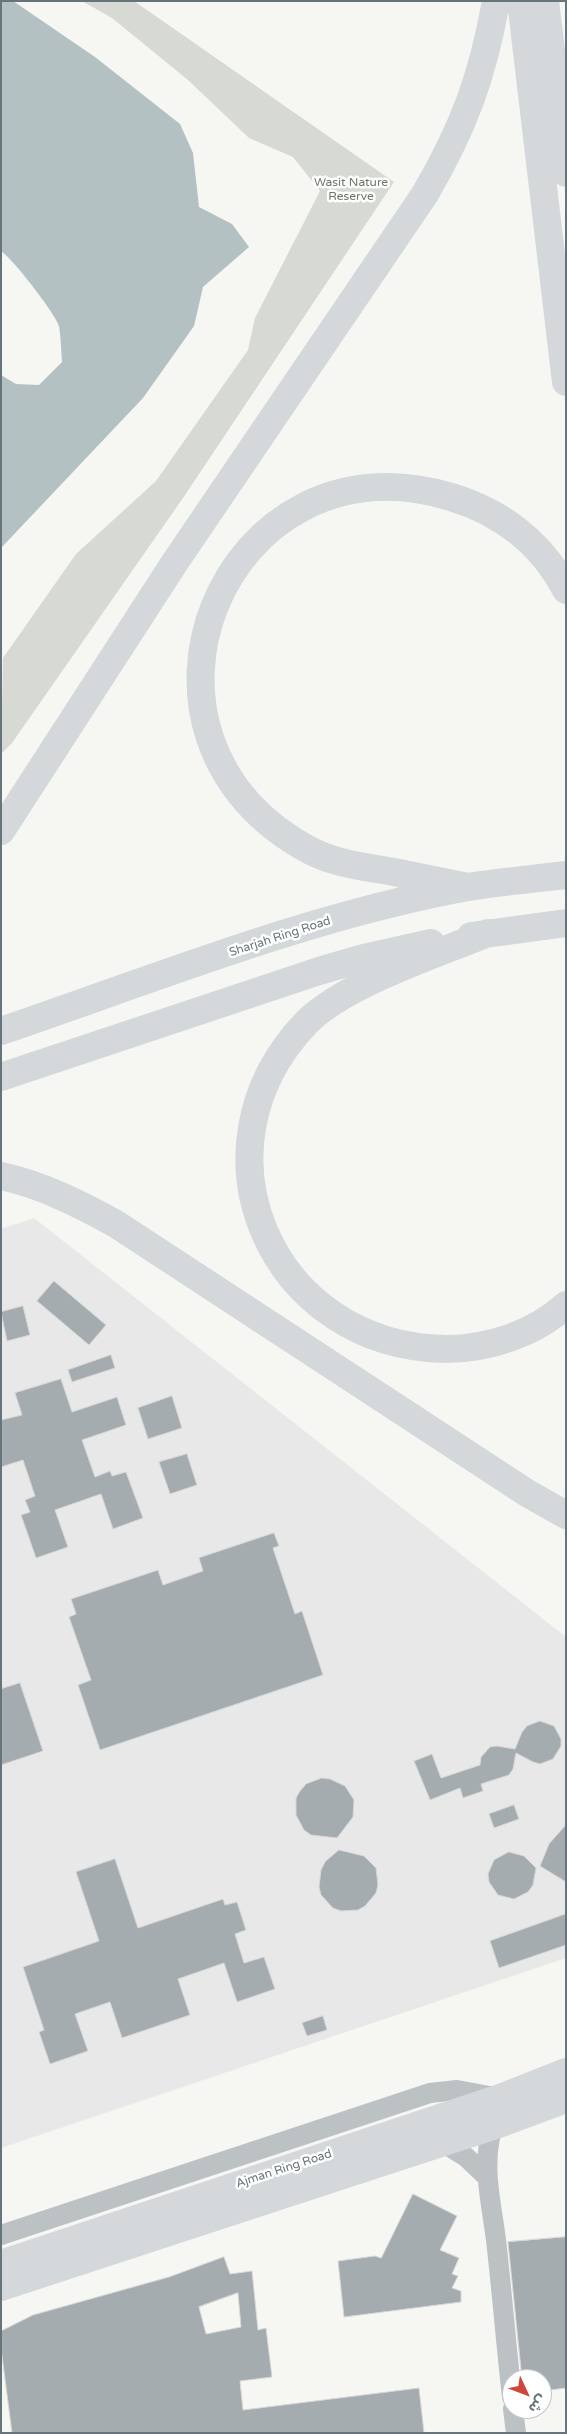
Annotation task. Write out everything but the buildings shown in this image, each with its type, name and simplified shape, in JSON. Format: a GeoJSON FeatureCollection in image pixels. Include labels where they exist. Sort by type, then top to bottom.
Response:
{"type":"FeatureCollection","features":[{"type":"Feature","properties":{"kind":"main road"},"geometry":{"type":"LineString","coordinates":[[1,831],[175,562],[429,187],[460,129],[475,91],[496,1]]}},
{"type":"Feature","properties":{"kind":"main road"},"geometry":{"type":"LineString","coordinates":[[521,1],[566,382]]}},
{"type":"Feature","properties":{"kind":"main road"},"geometry":{"type":"LineString","coordinates":[[545,1],[566,173]]}},
{"type":"Feature","properties":{"kind":"main road"},"geometry":{"type":"LineString","coordinates":[[468,887],[356,866],[313,852],[277,830],[246,802],[220,765],[205,725],[200,689],[201,656],[211,611],[231,570],[268,531],[301,508],[317,501],[341,492],[384,486],[427,490],[469,502],[496,515],[522,533],[543,555],[566,590]]}},
{"type":"Feature","properties":{"kind":"main road","name":"Sharjah Ring Road"},"geometry":{"type":"LineString","coordinates":[[1,1031],[307,927],[388,905],[468,887],[566,875]]}},
{"type":"Feature","properties":{"kind":"main road"},"geometry":{"type":"LineString","coordinates":[[1,1077],[319,971],[403,948],[488,933],[566,923]]}},
{"type":"Feature","properties":{"kind":"main road"},"geometry":{"type":"LineString","coordinates":[[488,933],[391,973],[343,996],[308,1022],[279,1058],[259,1099],[250,1143],[251,1189],[262,1230],[285,1271],[313,1302],[340,1321],[386,1341],[421,1349],[465,1349],[498,1342],[530,1330],[566,1305]]}},
{"type":"Feature","properties":{"kind":"main road"},"geometry":{"type":"LineString","coordinates":[[1,1176],[45,1190],[81,1205],[116,1224],[527,1493],[566,1515]]}},
{"type":"Feature","properties":{"kind":"main road"},"geometry":{"type":"LineString","coordinates":[[527,1493],[566,1524]]}},
{"type":"Feature","properties":{"kind":"main road","name":"Ajman Ring Road"},"geometry":{"type":"LineString","coordinates":[[5,2284],[566,2072]]}},
{"type":"Feature","properties":{"kind":"main road","name":"Ajman Ring Road"},"geometry":{"type":"LineString","coordinates":[[5,2284],[493,2126],[566,2100]]}},
{"type":"Feature","properties":{"kind":"street"},"geometry":{"type":"LineString","coordinates":[[1,2235],[430,2093],[457,2090],[500,2098]]}},
{"type":"Feature","properties":{"kind":"street"},"geometry":{"type":"LineString","coordinates":[[493,2126],[487,2149],[486,2176],[496,2239],[509,2369]]}},
{"type":"Feature","properties":{"kind":"street"},"geometry":{"type":"LineString","coordinates":[[442,2142],[466,2157],[486,2176]]}},
{"type":"Feature","properties":{"kind":"street"},"geometry":{"type":"LineString","coordinates":[[514,2419],[516,2433]]}},
{"type":"Feature","properties":{"kind":"shaded area"},"geometry":{"type":"Polygon","coordinates":[[[1,1],[13,1],[95,57],[180,124],[193,153],[199,207],[232,224],[249,247],[203,287],[194,326],[143,398],[1,548],[1,375],[16,384],[39,385],[62,362],[60,330],[56,319],[24,275],[1,251],[1,1]]]}},
{"type":"Feature","properties":{"kind":"shaded area"},"geometry":{"type":"Polygon","coordinates":[[[34,1218],[566,1637],[566,1958],[1,2148],[1,1229],[34,1218]]]}},
{"type":"Feature","properties":{"kind":"green space","name":"Wasit Nature Reserve"},"geometry":{"type":"Polygon","coordinates":[[[82,1],[134,1],[394,182],[183,498],[12,743],[1,754],[3,658],[76,554],[156,481],[248,350],[255,318],[320,191],[293,157],[249,138],[188,80],[112,18],[82,1]]]}}]}
